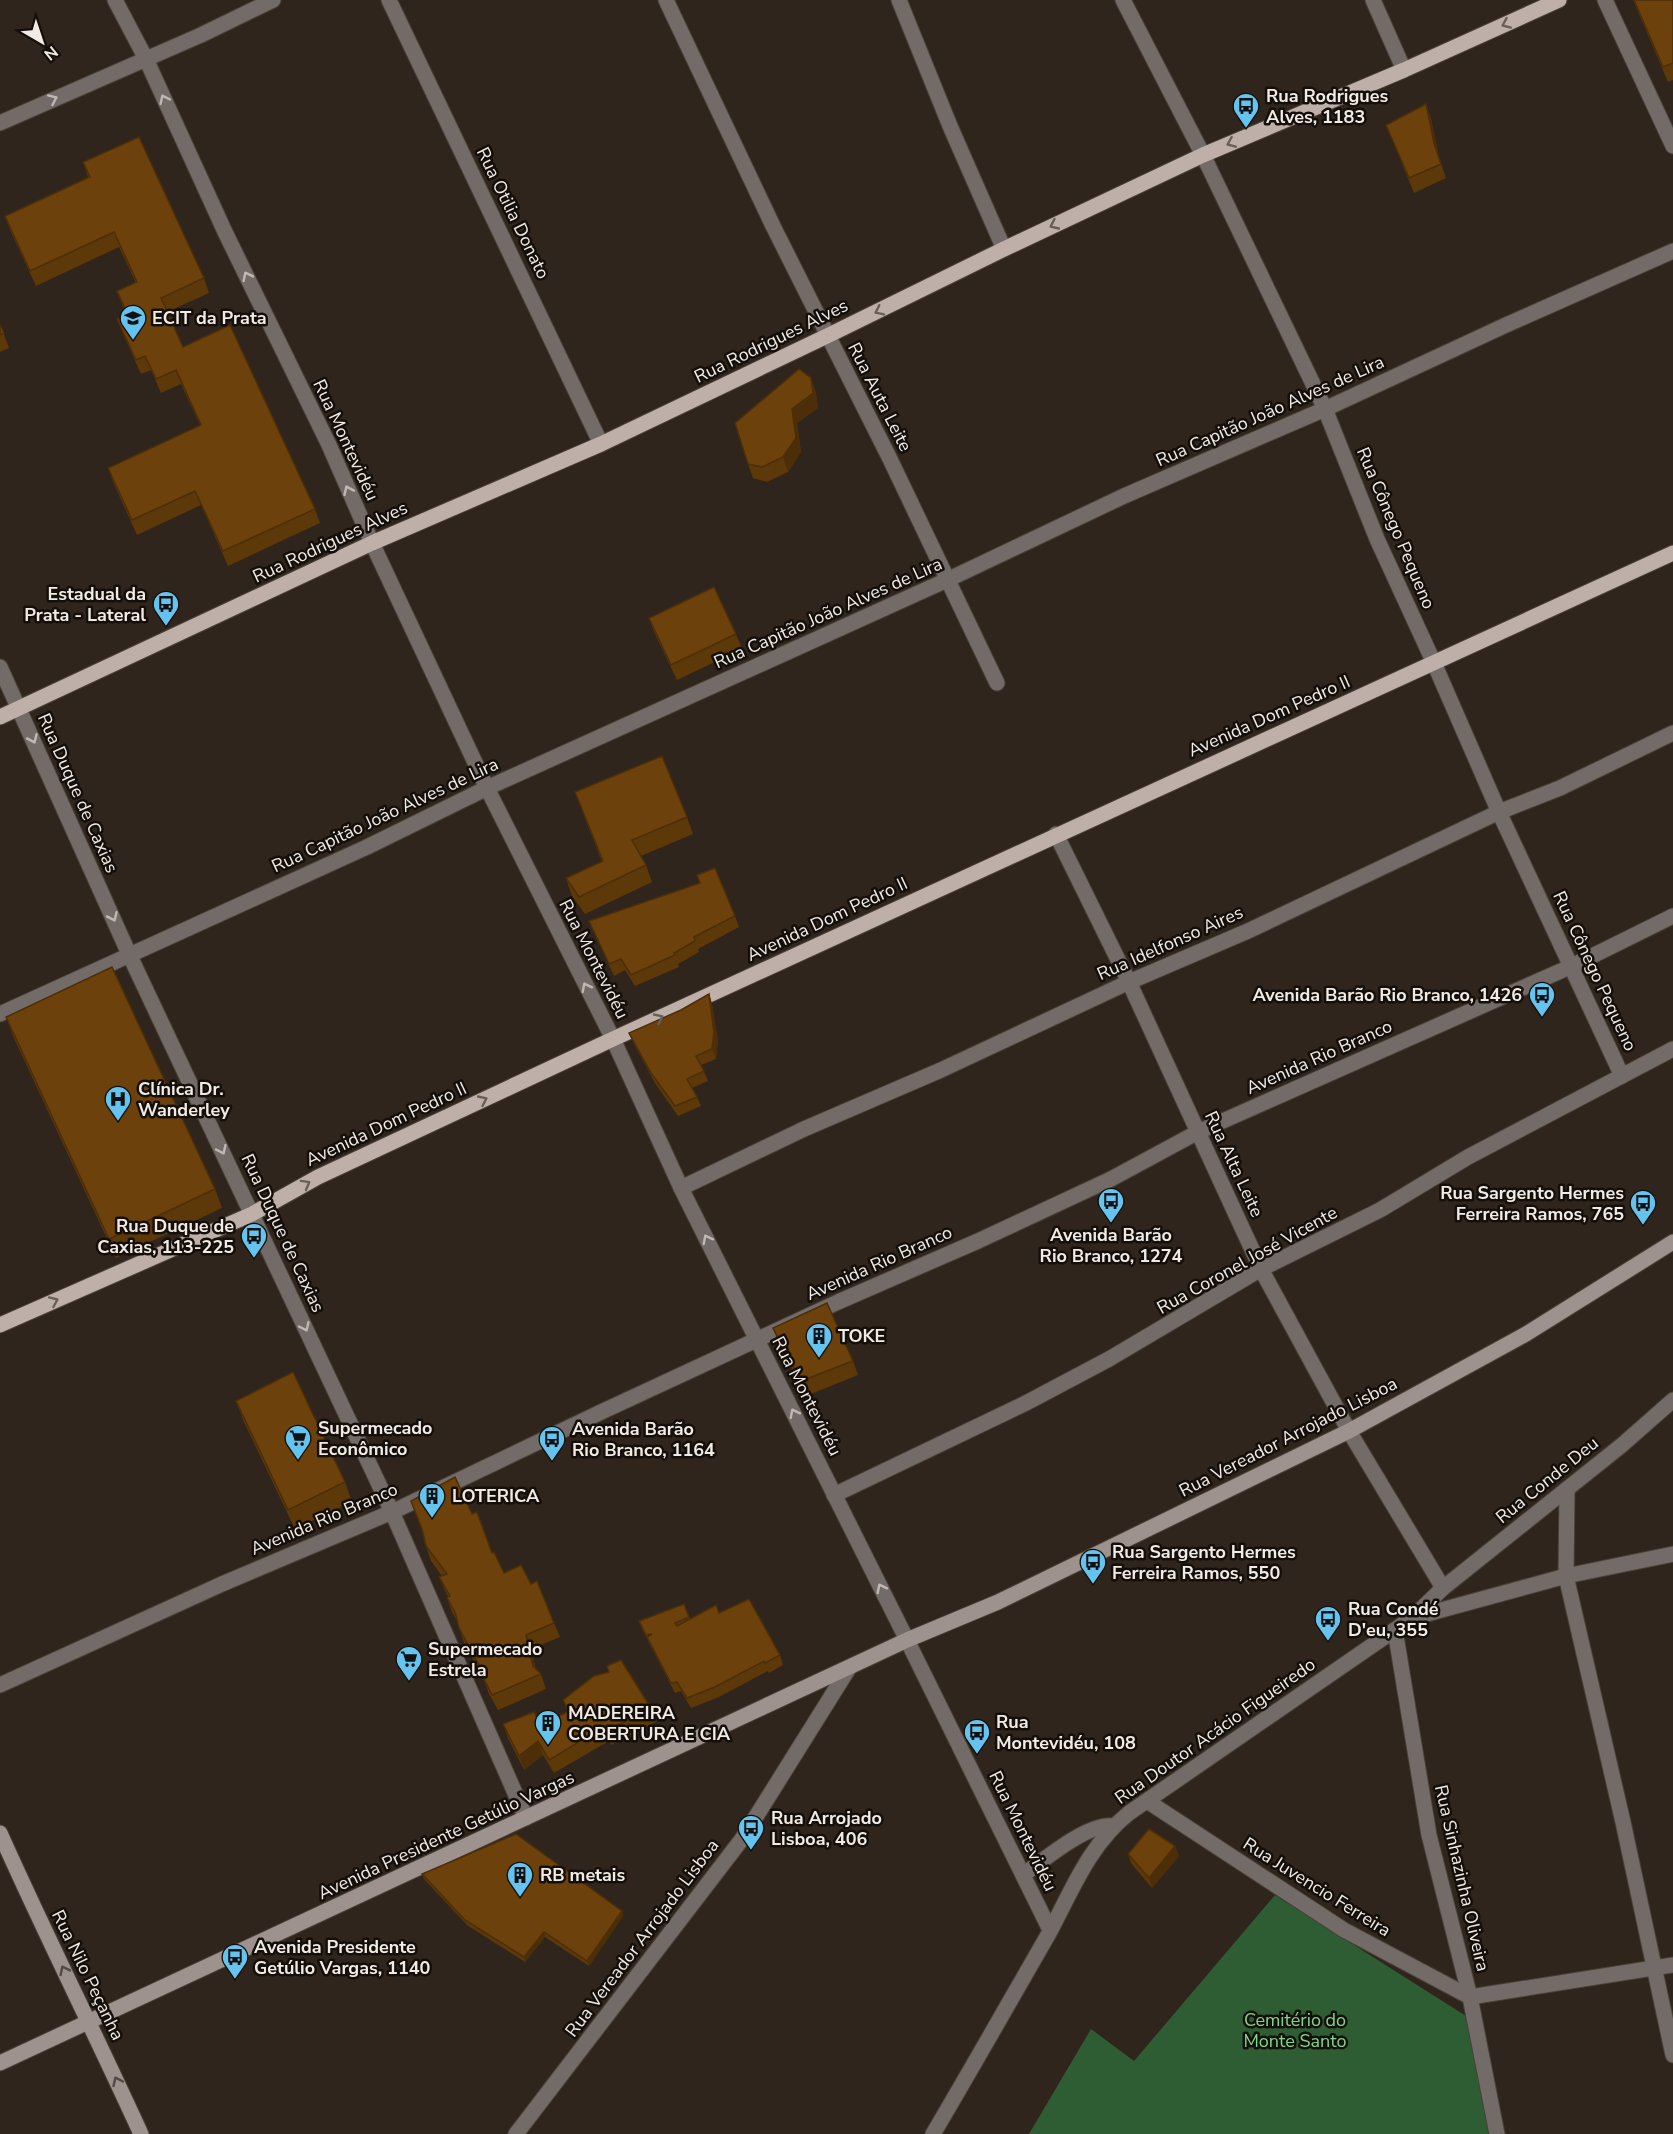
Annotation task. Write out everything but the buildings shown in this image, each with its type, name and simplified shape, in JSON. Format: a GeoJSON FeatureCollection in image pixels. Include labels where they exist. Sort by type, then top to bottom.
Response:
{"type":"FeatureCollection","features":[{"type":"Feature","properties":{"kind":"main road","name":"Rua Rodrigues Alves"},"geometry":{"type":"LineString","coordinates":[[0,717],[372,543],[602,444],[1203,155],[1404,70],[1559,0]]}},
{"type":"Feature","properties":{"kind":"main road","name":"Avenida Dom Pedro II"},"geometry":{"type":"LineString","coordinates":[[0,1324],[252,1214],[318,1177],[613,1039],[1673,553]]}},
{"type":"Feature","properties":{"kind":"main road","name":"Rua Vereador Arrojado Lisboa"},"geometry":{"type":"LineString","coordinates":[[907,1640],[998,1602],[1349,1431],[1526,1334],[1673,1242]]}},
{"type":"Feature","properties":{"kind":"main road","name":"Avenida Presidente Getúlio Vargas"},"geometry":{"type":"LineString","coordinates":[[0,2063],[907,1640]]}},
{"type":"Feature","properties":{"kind":"main road","name":"Rua Nilo Peçanha"},"geometry":{"type":"LineString","coordinates":[[0,1833],[141,2134]]}},
{"type":"Feature","properties":{"kind":"street","name":"Rua Montevidéu"},"geometry":{"type":"LineString","coordinates":[[115,0],[146,59],[487,788],[613,1039],[681,1188],[1050,1930]]}},
{"type":"Feature","properties":{"kind":"street"},"geometry":{"type":"LineString","coordinates":[[0,123],[201,35],[273,0]]}},
{"type":"Feature","properties":{"kind":"street","name":"Rua Otilia Donato"},"geometry":{"type":"LineString","coordinates":[[389,0],[602,444]]}},
{"type":"Feature","properties":{"kind":"street","name":"Rua Auta Leite"},"geometry":{"type":"LineString","coordinates":[[666,0],[703,82],[890,459],[997,683]]}},
{"type":"Feature","properties":{"kind":"street"},"geometry":{"type":"LineString","coordinates":[[899,0],[950,126],[1004,249]]}},
{"type":"Feature","properties":{"kind":"street","name":"Rua Cônego Pequeno"},"geometry":{"type":"LineString","coordinates":[[1123,0],[1203,155],[1325,410],[1377,539],[1499,812],[1622,1076]]}},
{"type":"Feature","properties":{"kind":"street"},"geometry":{"type":"LineString","coordinates":[[1373,0],[1404,70]]}},
{"type":"Feature","properties":{"kind":"street"},"geometry":{"type":"LineString","coordinates":[[1605,0],[1673,146]]}},
{"type":"Feature","properties":{"kind":"street","name":"Rua Capitão João Alves de Lira"},"geometry":{"type":"LineString","coordinates":[[0,1014],[367,847],[487,788],[947,580],[1124,496],[1325,410],[1506,325],[1673,251]]}},
{"type":"Feature","properties":{"kind":"street","name":"Rua Duque de Caxias"},"geometry":{"type":"LineString","coordinates":[[0,667],[129,954],[392,1512],[526,1818]]}},
{"type":"Feature","properties":{"kind":"street","name":"Rua Idelfonso Aires"},"geometry":{"type":"LineString","coordinates":[[681,1188],[804,1129],[941,1070],[1129,982],[1248,931],[1499,812],[1560,788],[1673,733]]}},
{"type":"Feature","properties":{"kind":"street","name":"Rua Alta Leite"},"geometry":{"type":"LineString","coordinates":[[1056,834],[1129,982],[1261,1269],[1349,1431],[1443,1588]]}},
{"type":"Feature","properties":{"kind":"street","name":"Avenida Rio Branco"},"geometry":{"type":"LineString","coordinates":[[0,1685],[222,1584],[392,1512],[756,1340],[1111,1179],[1198,1132],[1572,966],[1673,916]]}},
{"type":"Feature","properties":{"kind":"street","name":"Rua Coronel José Vicente"},"geometry":{"type":"LineString","coordinates":[[834,1495],[1026,1403],[1119,1354],[1261,1269],[1380,1210],[1468,1157],[1673,1049]]}},
{"type":"Feature","properties":{"kind":"street","name":"Rua Conde Deu"},"geometry":{"type":"LineString","coordinates":[[1443,1588],[1567,1489],[1673,1400]]}},
{"type":"Feature","properties":{"kind":"street"},"geometry":{"type":"LineString","coordinates":[[1567,1489],[1566,1576],[1623,1822],[1673,2055]]}},
{"type":"Feature","properties":{"kind":"street","name":"Rua Doutor Acácio Figueiredo"},"geometry":{"type":"LineString","coordinates":[[933,2134],[1096,1846],[1113,1826],[1412,1618],[1566,1576],[1673,1554]]}},
{"type":"Feature","properties":{"kind":"street"},"geometry":{"type":"LineString","coordinates":[[1412,1618],[1443,1588]]}},
{"type":"Feature","properties":{"kind":"street","name":"Rua Sinhazinha Oliveira"},"geometry":{"type":"LineString","coordinates":[[1395,1630],[1429,1835],[1470,1997],[1497,2134]]}},
{"type":"Feature","properties":{"kind":"street","name":"Rua Vereador Arrojado Lisboa"},"geometry":{"type":"LineString","coordinates":[[516,2134],[742,1839],[849,1668]]}},
{"type":"Feature","properties":{"kind":"street","name":"Rua Juvencio Ferreira"},"geometry":{"type":"LineString","coordinates":[[1148,1802],[1344,1930],[1470,1997]]}},
{"type":"Feature","properties":{"kind":"street"},"geometry":{"type":"LineString","coordinates":[[1023,1875],[1079,1837],[1106,1825],[1113,1826]]}},
{"type":"Feature","properties":{"kind":"street"},"geometry":{"type":"LineString","coordinates":[[1470,1997],[1673,1965]]}},
{"type":"Feature","properties":{"kind":"green space","name":"Cemitério do Monte Santo"},"geometry":{"type":"Polygon","coordinates":[[[1275,1895],[1474,2021],[1501,2134],[1029,2134],[1091,2029],[1134,2061],[1275,1895]]]}},
{"type":"Feature","properties":{"kind":"place","name":"Rua Rodrigues Alves, 1183"},"geometry":{"type":"Point","coordinates":[1246,129]}},
{"type":"Feature","properties":{"kind":"place","name":"ECIT da Prata"},"geometry":{"type":"Point","coordinates":[133,341]}},
{"type":"Feature","properties":{"kind":"place","name":"Estadual da Prata - Lateral"},"geometry":{"type":"Point","coordinates":[166,627]}},
{"type":"Feature","properties":{"kind":"place","name":"Avenida Barão Rio Branco, 1426"},"geometry":{"type":"Point","coordinates":[1542,1018]}},
{"type":"Feature","properties":{"kind":"place","name":"Clínica Dr. Wanderley"},"geometry":{"type":"Point","coordinates":[118,1122]}},
{"type":"Feature","properties":{"kind":"place","name":"Avenida Barão Rio Branco, 1274"},"geometry":{"type":"Point","coordinates":[1111,1224]}},
{"type":"Feature","properties":{"kind":"place","name":"Rua Sargento Hermes Ferreira Ramos, 765"},"geometry":{"type":"Point","coordinates":[1643,1226]}},
{"type":"Feature","properties":{"kind":"place","name":"Rua Duque de Caxias, 113-225"},"geometry":{"type":"Point","coordinates":[254,1259]}},
{"type":"Feature","properties":{"kind":"place","name":"TOKE"},"geometry":{"type":"Point","coordinates":[819,1359]}},
{"type":"Feature","properties":{"kind":"place","name":"Supermecado Econômico"},"geometry":{"type":"Point","coordinates":[298,1461]}},
{"type":"Feature","properties":{"kind":"place","name":"Avenida Barão Rio Branco, 1164"},"geometry":{"type":"Point","coordinates":[552,1462]}},
{"type":"Feature","properties":{"kind":"place","name":"LOTERICA"},"geometry":{"type":"Point","coordinates":[432,1519]}},
{"type":"Feature","properties":{"kind":"place","name":"Rua Sargento Hermes Ferreira Ramos, 550"},"geometry":{"type":"Point","coordinates":[1093,1585]}},
{"type":"Feature","properties":{"kind":"place","name":"Rua Condé D'eu, 355"},"geometry":{"type":"Point","coordinates":[1328,1642]}},
{"type":"Feature","properties":{"kind":"place","name":"Supermecado Estrela"},"geometry":{"type":"Point","coordinates":[409,1682]}},
{"type":"Feature","properties":{"kind":"place","name":"MADEREIRA COBERTURA E CIA"},"geometry":{"type":"Point","coordinates":[548,1746]}},
{"type":"Feature","properties":{"kind":"place","name":"Rua Montevidéu, 108"},"geometry":{"type":"Point","coordinates":[977,1755]}},
{"type":"Feature","properties":{"kind":"place","name":"Rua Arrojado Lisboa, 406"},"geometry":{"type":"Point","coordinates":[751,1851]}},
{"type":"Feature","properties":{"kind":"place","name":"RB metais"},"geometry":{"type":"Point","coordinates":[520,1898]}},
{"type":"Feature","properties":{"kind":"place","name":"Avenida Presidente Getúlio Vargas, 1140"},"geometry":{"type":"Point","coordinates":[235,1980]}}]}
